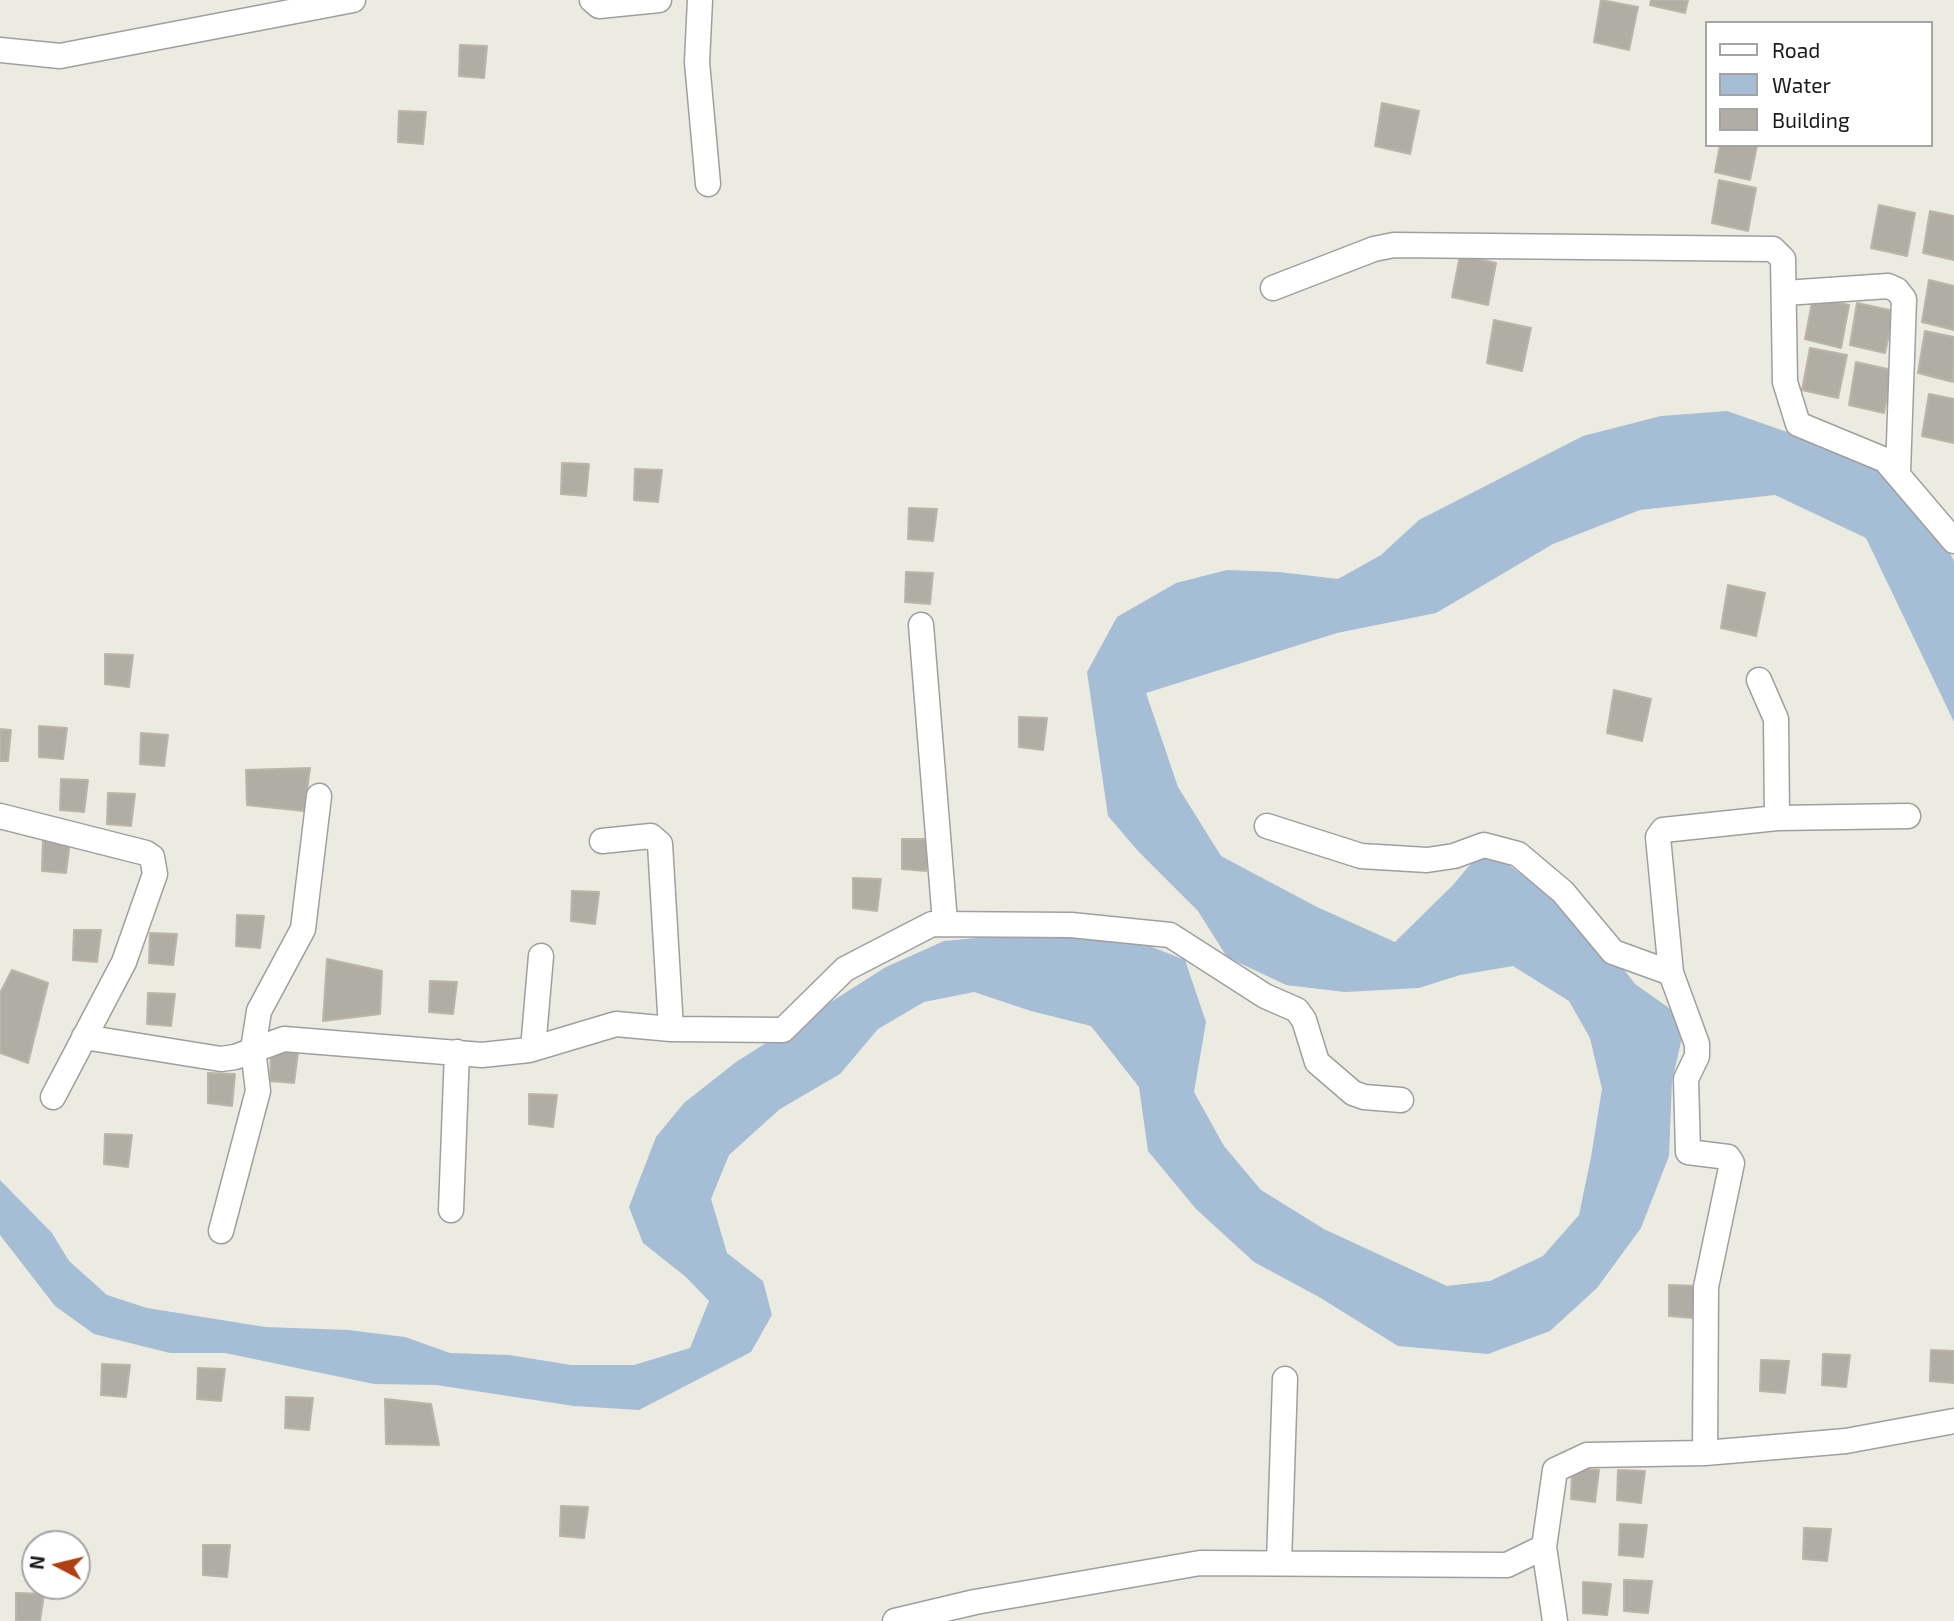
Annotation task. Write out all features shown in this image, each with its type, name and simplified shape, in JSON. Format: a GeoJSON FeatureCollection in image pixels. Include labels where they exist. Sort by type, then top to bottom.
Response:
{"type":"FeatureCollection","features":[{"type":"Feature","properties":{"kind":"street"},"geometry":{"type":"LineString","coordinates":[[0,50],[60,56],[353,0]]}},
{"type":"Feature","properties":{"kind":"street"},"geometry":{"type":"LineString","coordinates":[[592,0],[599,6],[659,0]]}},
{"type":"Feature","properties":{"kind":"street"},"geometry":{"type":"LineString","coordinates":[[700,0],[697,62],[708,184]]}},
{"type":"Feature","properties":{"kind":"street"},"geometry":{"type":"LineString","coordinates":[[1273,288],[1383,246],[1773,249],[1783,259],[1785,382],[1798,424],[1878,456],[1898,472],[1954,541]]}},
{"type":"Feature","properties":{"kind":"street"},"geometry":{"type":"LineString","coordinates":[[1785,293],[1888,286],[1897,290],[1904,299],[1898,472]]}},
{"type":"Feature","properties":{"kind":"street"},"geometry":{"type":"LineString","coordinates":[[920,625],[945,922]]}},
{"type":"Feature","properties":{"kind":"street"},"geometry":{"type":"LineString","coordinates":[[1759,680],[1776,719],[1777,818]]}},
{"type":"Feature","properties":{"kind":"street"},"geometry":{"type":"LineString","coordinates":[[221,1231],[258,1091],[253,1049],[260,1011],[303,929],[319,796]]}},
{"type":"Feature","properties":{"kind":"street"},"geometry":{"type":"LineString","coordinates":[[0,816],[146,853],[155,864],[155,874],[124,961],[53,1097]]}},
{"type":"Feature","properties":{"kind":"street"},"geometry":{"type":"LineString","coordinates":[[1705,1453],[1706,1287],[1732,1163],[1728,1157],[1688,1152],[1686,1079],[1697,1056],[1697,1044],[1671,973],[1658,837],[1670,827],[1777,818],[1908,816]]}},
{"type":"Feature","properties":{"kind":"street"},"geometry":{"type":"LineString","coordinates":[[1267,826],[1361,856],[1427,860],[1454,856],[1484,845],[1518,854],[1563,892],[1613,952],[1671,973]]}},
{"type":"Feature","properties":{"kind":"street"},"geometry":{"type":"LineString","coordinates":[[602,841],[652,836],[660,844],[671,1029]]}},
{"type":"Feature","properties":{"kind":"street"},"geometry":{"type":"LineString","coordinates":[[84,1037],[221,1059],[284,1039],[506,1054],[533,1049],[615,1024],[671,1029],[785,1030],[845,969],[918,929],[945,922],[1071,925],[1175,936],[1265,996],[1297,1010],[1304,1020],[1317,1062],[1353,1093],[1363,1097],[1401,1100]]}},
{"type":"Feature","properties":{"kind":"street"},"geometry":{"type":"LineString","coordinates":[[533,1049],[541,956]]}},
{"type":"Feature","properties":{"kind":"street"},"geometry":{"type":"LineString","coordinates":[[451,1210],[457,1052]]}},
{"type":"Feature","properties":{"kind":"street"},"geometry":{"type":"LineString","coordinates":[[1279,1563],[1285,1379]]}},
{"type":"Feature","properties":{"kind":"street"},"geometry":{"type":"LineString","coordinates":[[1555,1621],[1544,1546],[1555,1470],[1587,1455],[1705,1453],[1846,1441],[1954,1421]]}},
{"type":"Feature","properties":{"kind":"street"},"geometry":{"type":"LineString","coordinates":[[895,1621],[975,1602],[1200,1563],[1507,1565],[1544,1546]]}},
{"type":"Feature","properties":{"kind":"water"},"geometry":{"type":"Polygon","coordinates":[[[1727,411],[1807,439],[1873,456],[1929,512],[1954,561],[1954,722],[1866,538],[1775,495],[1640,510],[1553,544],[1436,613],[1337,633],[1146,693],[1178,787],[1221,856],[1317,907],[1395,942],[1453,885],[1485,847],[1590,926],[1635,984],[1686,1020],[1672,1081],[1669,1156],[1641,1228],[1597,1288],[1550,1331],[1488,1354],[1398,1346],[1319,1297],[1254,1262],[1196,1209],[1148,1151],[1139,1087],[1091,1026],[1031,1011],[974,992],[924,1002],[878,1029],[840,1074],[780,1109],[729,1155],[711,1199],[727,1253],[763,1281],[772,1315],[751,1352],[639,1410],[574,1406],[436,1385],[374,1384],[225,1353],[170,1353],[94,1334],[55,1306],[0,1235],[0,1180],[52,1233],[69,1261],[107,1295],[147,1308],[265,1327],[348,1330],[405,1337],[450,1353],[509,1355],[571,1365],[634,1365],[690,1348],[709,1301],[686,1277],[643,1243],[629,1207],[656,1137],[684,1103],[736,1062],[886,967],[944,941],[1029,933],[1147,945],[1185,960],[1206,1022],[1194,1092],[1224,1146],[1261,1190],[1324,1229],[1447,1286],[1490,1281],[1543,1256],[1579,1215],[1602,1089],[1590,1038],[1569,1001],[1513,966],[1460,975],[1419,988],[1345,992],[1286,985],[1227,957],[1198,911],[1138,851],[1108,816],[1087,672],[1117,617],[1176,583],[1227,570],[1279,572],[1338,579],[1381,555],[1419,520],[1583,436],[1661,416],[1727,411]]]}},
{"type":"Feature","properties":{"kind":"building"},"geometry":{"type":"Polygon","coordinates":[[[1601,0],[1638,7],[1629,50],[1594,42],[1601,0]]]}},
{"type":"Feature","properties":{"kind":"building"},"geometry":{"type":"Polygon","coordinates":[[[1651,0],[1688,0],[1685,13],[1650,5],[1651,0]]]}},
{"type":"Feature","properties":{"kind":"building"},"geometry":{"type":"Polygon","coordinates":[[[460,45],[487,46],[484,78],[459,76],[460,45]]]}},
{"type":"Feature","properties":{"kind":"building"},"geometry":{"type":"Polygon","coordinates":[[[1382,103],[1419,111],[1410,154],[1375,146],[1382,103]]]}},
{"type":"Feature","properties":{"kind":"building"},"geometry":{"type":"Polygon","coordinates":[[[399,111],[426,112],[423,144],[398,142],[399,111]]]}},
{"type":"Feature","properties":{"kind":"building"},"geometry":{"type":"Polygon","coordinates":[[[1720,147],[1757,147],[1750,180],[1715,172],[1720,147]]]}},
{"type":"Feature","properties":{"kind":"building"},"geometry":{"type":"Polygon","coordinates":[[[1719,180],[1756,188],[1748,231],[1712,223],[1719,180]]]}},
{"type":"Feature","properties":{"kind":"building"},"geometry":{"type":"Polygon","coordinates":[[[1879,205],[1915,213],[1907,256],[1871,248],[1879,205]]]}},
{"type":"Feature","properties":{"kind":"building"},"geometry":{"type":"Polygon","coordinates":[[[1930,211],[1954,216],[1954,260],[1923,253],[1930,211]]]}},
{"type":"Feature","properties":{"kind":"building"},"geometry":{"type":"Polygon","coordinates":[[[1460,255],[1496,263],[1488,305],[1452,297],[1460,255]]]}},
{"type":"Feature","properties":{"kind":"building"},"geometry":{"type":"Polygon","coordinates":[[[1929,280],[1954,286],[1954,330],[1922,322],[1929,280]]]}},
{"type":"Feature","properties":{"kind":"building"},"geometry":{"type":"Polygon","coordinates":[[[1813,297],[1849,305],[1841,348],[1805,339],[1813,297]]]}},
{"type":"Feature","properties":{"kind":"building"},"geometry":{"type":"Polygon","coordinates":[[[1857,303],[1894,311],[1885,353],[1850,345],[1857,303]]]}},
{"type":"Feature","properties":{"kind":"building"},"geometry":{"type":"Polygon","coordinates":[[[1494,320],[1531,328],[1522,371],[1487,363],[1494,320]]]}},
{"type":"Feature","properties":{"kind":"building"},"geometry":{"type":"Polygon","coordinates":[[[1925,331],[1954,337],[1953,382],[1918,373],[1925,331]]]}},
{"type":"Feature","properties":{"kind":"building"},"geometry":{"type":"Polygon","coordinates":[[[1810,348],[1847,355],[1838,398],[1802,390],[1810,348]]]}},
{"type":"Feature","properties":{"kind":"building"},"geometry":{"type":"Polygon","coordinates":[[[1856,362],[1892,370],[1884,413],[1849,405],[1856,362]]]}},
{"type":"Feature","properties":{"kind":"building"},"geometry":{"type":"Polygon","coordinates":[[[1929,394],[1954,399],[1954,443],[1922,436],[1929,394]]]}},
{"type":"Feature","properties":{"kind":"building"},"geometry":{"type":"Polygon","coordinates":[[[562,463],[589,464],[586,496],[561,494],[562,463]]]}},
{"type":"Feature","properties":{"kind":"building"},"geometry":{"type":"Polygon","coordinates":[[[635,469],[662,470],[658,502],[634,500],[635,469]]]}},
{"type":"Feature","properties":{"kind":"building"},"geometry":{"type":"Polygon","coordinates":[[[909,508],[937,509],[933,541],[908,539],[909,508]]]}},
{"type":"Feature","properties":{"kind":"building"},"geometry":{"type":"Polygon","coordinates":[[[906,572],[933,573],[930,604],[905,602],[906,572]]]}},
{"type":"Feature","properties":{"kind":"building"},"geometry":{"type":"Polygon","coordinates":[[[1728,585],[1765,593],[1756,636],[1721,628],[1728,585]]]}},
{"type":"Feature","properties":{"kind":"building"},"geometry":{"type":"Polygon","coordinates":[[[105,654],[133,655],[129,687],[105,684],[105,654]]]}},
{"type":"Feature","properties":{"kind":"building"},"geometry":{"type":"Polygon","coordinates":[[[1614,690],[1651,699],[1642,741],[1607,733],[1614,690]]]}},
{"type":"Feature","properties":{"kind":"building"},"geometry":{"type":"Polygon","coordinates":[[[1019,717],[1047,718],[1043,750],[1019,747],[1019,717]]]}},
{"type":"Feature","properties":{"kind":"building"},"geometry":{"type":"Polygon","coordinates":[[[39,726],[67,728],[63,759],[39,757],[39,726]]]}},
{"type":"Feature","properties":{"kind":"building"},"geometry":{"type":"Polygon","coordinates":[[[0,729],[11,730],[8,761],[0,761],[0,729]]]}},
{"type":"Feature","properties":{"kind":"building"},"geometry":{"type":"Polygon","coordinates":[[[141,733],[168,735],[164,766],[140,764],[141,733]]]}},
{"type":"Feature","properties":{"kind":"building"},"geometry":{"type":"Polygon","coordinates":[[[310,768],[304,811],[247,805],[246,770],[310,768]]]}},
{"type":"Feature","properties":{"kind":"building"},"geometry":{"type":"Polygon","coordinates":[[[61,779],[88,780],[84,812],[60,810],[61,779]]]}},
{"type":"Feature","properties":{"kind":"building"},"geometry":{"type":"Polygon","coordinates":[[[108,793],[135,794],[131,826],[107,824],[108,793]]]}},
{"type":"Feature","properties":{"kind":"building"},"geometry":{"type":"Polygon","coordinates":[[[902,839],[930,839],[926,871],[902,869],[902,839]]]}},
{"type":"Feature","properties":{"kind":"building"},"geometry":{"type":"Polygon","coordinates":[[[43,840],[70,841],[66,873],[42,871],[43,840]]]}},
{"type":"Feature","properties":{"kind":"building"},"geometry":{"type":"Polygon","coordinates":[[[853,878],[881,879],[877,911],[853,908],[853,878]]]}},
{"type":"Feature","properties":{"kind":"building"},"geometry":{"type":"Polygon","coordinates":[[[572,891],[599,892],[595,924],[571,921],[572,891]]]}},
{"type":"Feature","properties":{"kind":"building"},"geometry":{"type":"Polygon","coordinates":[[[237,915],[264,916],[260,948],[236,946],[237,915]]]}},
{"type":"Feature","properties":{"kind":"building"},"geometry":{"type":"Polygon","coordinates":[[[74,930],[101,930],[97,962],[73,960],[74,930]]]}},
{"type":"Feature","properties":{"kind":"building"},"geometry":{"type":"Polygon","coordinates":[[[150,933],[177,934],[173,965],[149,963],[150,933]]]}},
{"type":"Feature","properties":{"kind":"building"},"geometry":{"type":"Polygon","coordinates":[[[327,959],[382,971],[380,1014],[323,1021],[327,959]]]}},
{"type":"Feature","properties":{"kind":"building"},"geometry":{"type":"Polygon","coordinates":[[[12,970],[48,983],[28,1063],[0,1053],[0,993],[12,970]]]}},
{"type":"Feature","properties":{"kind":"building"},"geometry":{"type":"Polygon","coordinates":[[[430,981],[457,982],[453,1014],[429,1012],[430,981]]]}},
{"type":"Feature","properties":{"kind":"building"},"geometry":{"type":"Polygon","coordinates":[[[148,993],[175,994],[171,1026],[147,1024],[148,993]]]}},
{"type":"Feature","properties":{"kind":"building"},"geometry":{"type":"Polygon","coordinates":[[[271,1051],[298,1052],[294,1083],[270,1081],[271,1051]]]}},
{"type":"Feature","properties":{"kind":"building"},"geometry":{"type":"Polygon","coordinates":[[[208,1073],[235,1074],[232,1106],[208,1103],[208,1073]]]}},
{"type":"Feature","properties":{"kind":"building"},"geometry":{"type":"Polygon","coordinates":[[[529,1094],[557,1095],[553,1127],[529,1124],[529,1094]]]}},
{"type":"Feature","properties":{"kind":"building"},"geometry":{"type":"Polygon","coordinates":[[[105,1134],[132,1135],[128,1167],[104,1164],[105,1134]]]}},
{"type":"Feature","properties":{"kind":"building"},"geometry":{"type":"Polygon","coordinates":[[[1669,1285],[1697,1286],[1693,1318],[1669,1316],[1669,1285]]]}},
{"type":"Feature","properties":{"kind":"building"},"geometry":{"type":"Polygon","coordinates":[[[1931,1350],[1954,1351],[1954,1383],[1930,1381],[1931,1350]]]}},
{"type":"Feature","properties":{"kind":"building"},"geometry":{"type":"Polygon","coordinates":[[[1823,1354],[1850,1355],[1846,1387],[1822,1385],[1823,1354]]]}},
{"type":"Feature","properties":{"kind":"building"},"geometry":{"type":"Polygon","coordinates":[[[1761,1360],[1789,1361],[1785,1393],[1760,1391],[1761,1360]]]}},
{"type":"Feature","properties":{"kind":"building"},"geometry":{"type":"Polygon","coordinates":[[[102,1364],[130,1365],[126,1397],[101,1395],[102,1364]]]}},
{"type":"Feature","properties":{"kind":"building"},"geometry":{"type":"Polygon","coordinates":[[[198,1368],[225,1369],[221,1401],[197,1399],[198,1368]]]}},
{"type":"Feature","properties":{"kind":"building"},"geometry":{"type":"Polygon","coordinates":[[[286,1397],[313,1398],[309,1430],[285,1428],[286,1397]]]}},
{"type":"Feature","properties":{"kind":"building"},"geometry":{"type":"Polygon","coordinates":[[[385,1399],[431,1404],[439,1445],[386,1444],[385,1399]]]}},
{"type":"Feature","properties":{"kind":"building"},"geometry":{"type":"Polygon","coordinates":[[[1572,1469],[1599,1470],[1595,1502],[1571,1499],[1572,1469]]]}},
{"type":"Feature","properties":{"kind":"building"},"geometry":{"type":"Polygon","coordinates":[[[1618,1470],[1645,1471],[1641,1503],[1617,1500],[1618,1470]]]}},
{"type":"Feature","properties":{"kind":"building"},"geometry":{"type":"Polygon","coordinates":[[[561,1506],[588,1507],[584,1538],[560,1536],[561,1506]]]}},
{"type":"Feature","properties":{"kind":"building"},"geometry":{"type":"Polygon","coordinates":[[[1620,1524],[1647,1525],[1643,1557],[1619,1555],[1620,1524]]]}},
{"type":"Feature","properties":{"kind":"building"},"geometry":{"type":"Polygon","coordinates":[[[1804,1528],[1831,1529],[1827,1561],[1803,1559],[1804,1528]]]}},
{"type":"Feature","properties":{"kind":"building"},"geometry":{"type":"Polygon","coordinates":[[[203,1545],[230,1545],[227,1577],[203,1575],[203,1545]]]}},
{"type":"Feature","properties":{"kind":"building"},"geometry":{"type":"Polygon","coordinates":[[[1624,1580],[1652,1581],[1648,1613],[1624,1611],[1624,1580]]]}},
{"type":"Feature","properties":{"kind":"building"},"geometry":{"type":"Polygon","coordinates":[[[1583,1582],[1611,1584],[1607,1615],[1583,1613],[1583,1582]]]}},
{"type":"Feature","properties":{"kind":"building"},"geometry":{"type":"Polygon","coordinates":[[[16,1593],[21,1593],[21,1600],[43,1600],[40,1621],[16,1621],[16,1593]]]}}]}
